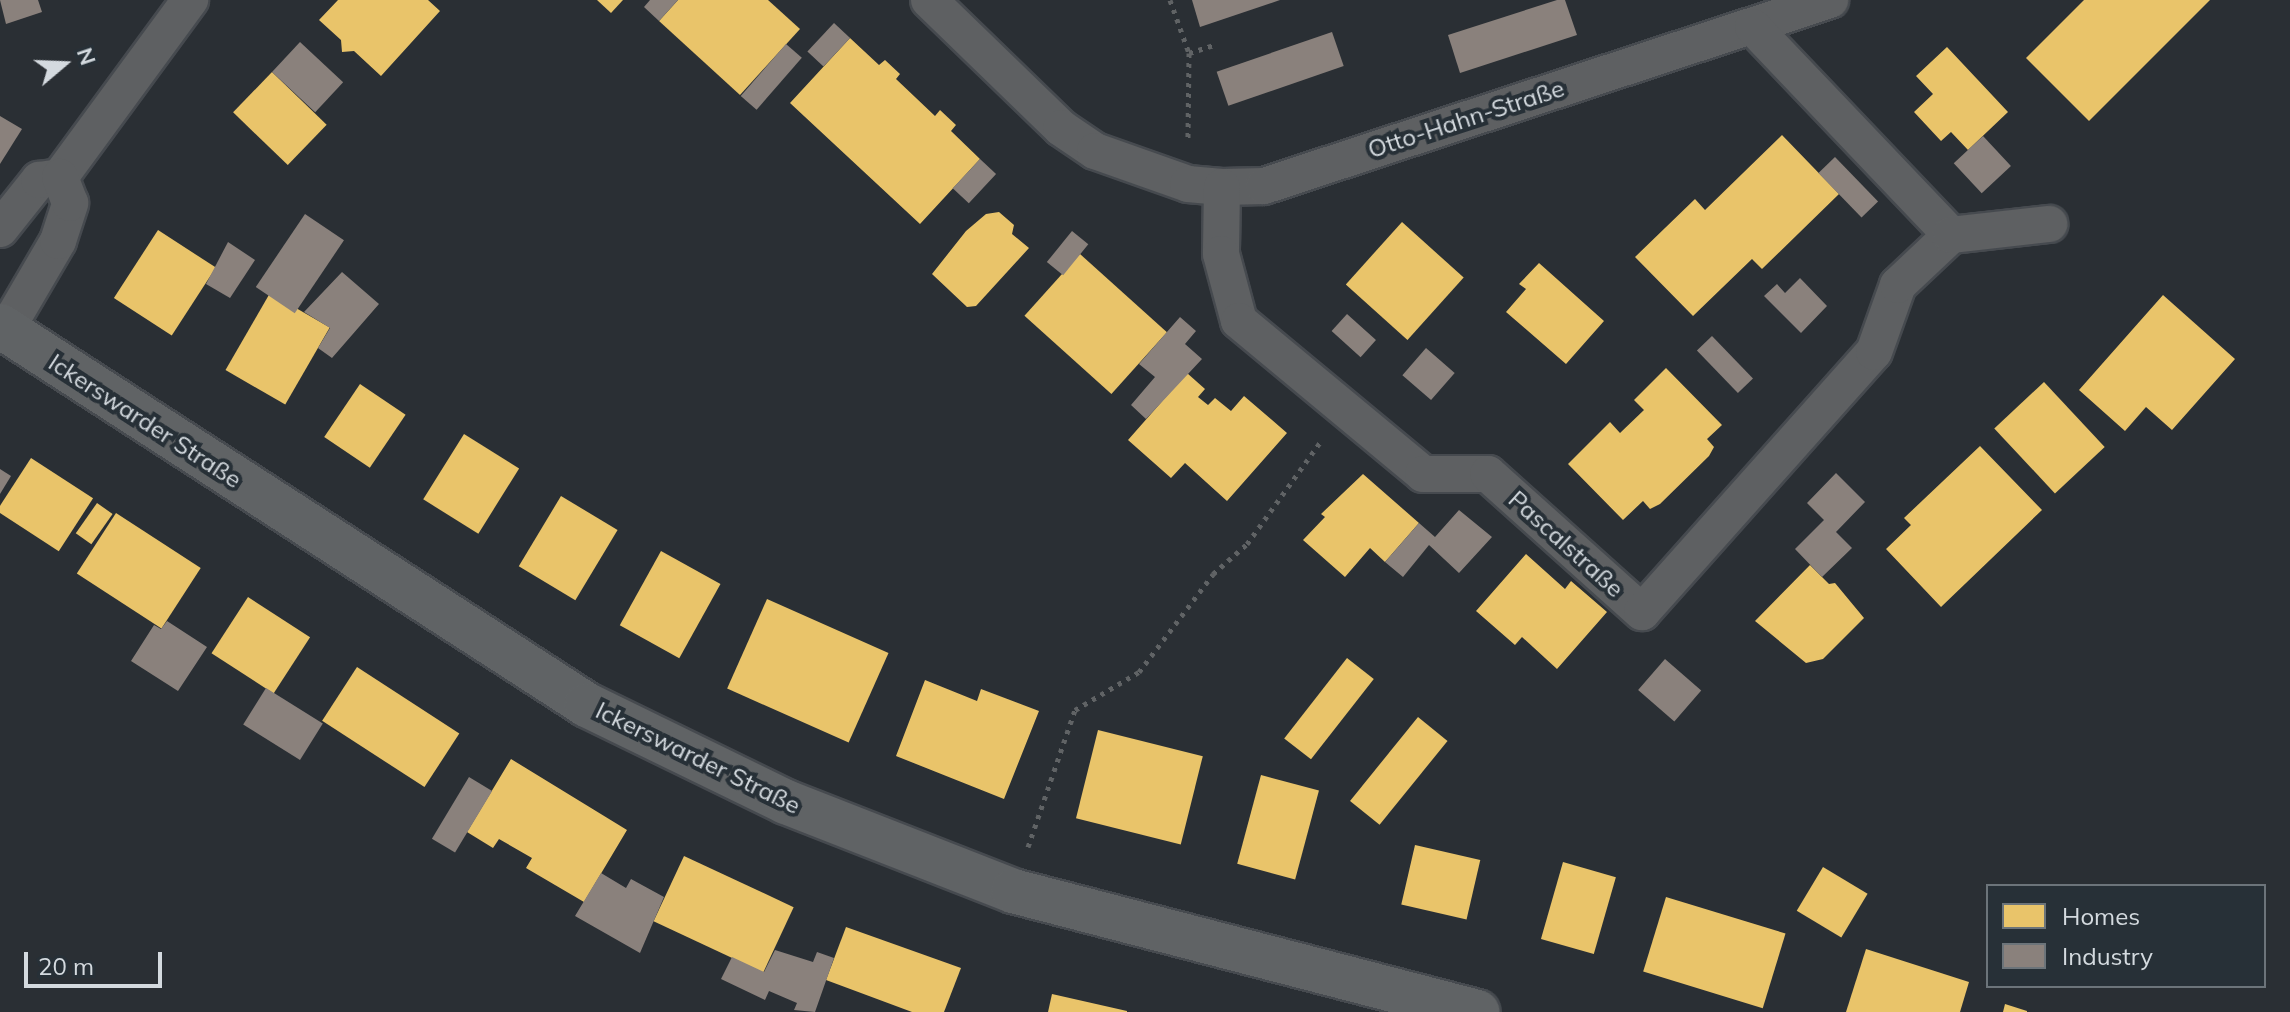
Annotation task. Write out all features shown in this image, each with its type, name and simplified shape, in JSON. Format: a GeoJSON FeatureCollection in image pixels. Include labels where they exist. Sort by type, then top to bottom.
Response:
{"type":"FeatureCollection","features":[{"type":"Feature","properties":{"kind":"main road","name":"Ickerswarder Straße"},"geometry":{"type":"LineString","coordinates":[[3,328],[587,705],[786,802],[1013,891],[1477,1012]]}},
{"type":"Feature","properties":{"kind":"street"},"geometry":{"type":"LineString","coordinates":[[0,229],[39,180],[60,177],[190,0]]}},
{"type":"Feature","properties":{"kind":"street","name":"Otto-Hahn-Straße"},"geometry":{"type":"LineString","coordinates":[[929,0],[1061,128],[1095,151],[1205,185],[1264,186],[1741,19],[1830,0]]}},
{"type":"Feature","properties":{"kind":"street"},"geometry":{"type":"LineString","coordinates":[[1741,19],[1951,235],[2049,224]]}},
{"type":"Feature","properties":{"kind":"street"},"geometry":{"type":"LineString","coordinates":[[3,328],[58,241],[70,203],[60,177]]}},
{"type":"Feature","properties":{"kind":"street","name":"Pascalstraße"},"geometry":{"type":"LineString","coordinates":[[1205,185],[1239,321],[1343,411],[1423,474],[1488,474],[1642,612],[1874,352],[1898,285],[1951,235]]}},
{"type":"Feature","properties":{"kind":"path"},"geometry":{"type":"LineString","coordinates":[[1170,0],[1189,53],[1205,185]]}},
{"type":"Feature","properties":{"kind":"path"},"geometry":{"type":"LineString","coordinates":[[1189,53],[1217,44]]}},
{"type":"Feature","properties":{"kind":"path"},"geometry":{"type":"LineString","coordinates":[[1013,891],[1075,710],[1139,672],[1213,574],[1247,544],[1343,411]]}},
{"type":"Feature","properties":{"kind":"building: Homes"},"geometry":{"type":"Polygon","coordinates":[[[338,0],[428,0],[440,11],[381,76],[354,51],[342,52],[341,40],[319,20],[338,0]]]}},
{"type":"Feature","properties":{"kind":"building: Homes"},"geometry":{"type":"Polygon","coordinates":[[[597,0],[623,0],[611,13],[597,0]]]}},
{"type":"Feature","properties":{"kind":"building: Homes"},"geometry":{"type":"Polygon","coordinates":[[[678,0],[768,0],[800,29],[740,95],[659,21],[678,0]]]}},
{"type":"Feature","properties":{"kind":"building: Homes"},"geometry":{"type":"Polygon","coordinates":[[[2084,0],[2210,0],[2089,121],[2026,58],[2084,0]]]}},
{"type":"Feature","properties":{"kind":"building: Homes"},"geometry":{"type":"Polygon","coordinates":[[[850,38],[879,65],[885,60],[900,74],[896,79],[935,116],[940,110],[956,125],[951,131],[980,159],[920,224],[790,103],[850,38]]]}},
{"type":"Feature","properties":{"kind":"building: Homes"},"geometry":{"type":"Polygon","coordinates":[[[1947,47],[2008,112],[1968,150],[1951,132],[1941,141],[1914,112],[1933,94],[1916,76],[1947,47]]]}},
{"type":"Feature","properties":{"kind":"building: Homes"},"geometry":{"type":"Polygon","coordinates":[[[272,72],[327,125],[288,165],[233,112],[272,72]]]}},
{"type":"Feature","properties":{"kind":"building: Homes"},"geometry":{"type":"Polygon","coordinates":[[[1782,135],[1839,194],[1762,269],[1752,259],[1693,316],[1635,257],[1695,199],[1705,210],[1782,135]]]}},
{"type":"Feature","properties":{"kind":"building: Homes"},"geometry":{"type":"Polygon","coordinates":[[[999,212],[1014,225],[1012,234],[1029,248],[976,306],[967,307],[932,274],[966,231],[986,214],[999,212]]]}},
{"type":"Feature","properties":{"kind":"building: Homes"},"geometry":{"type":"Polygon","coordinates":[[[1402,222],[1464,278],[1407,340],[1346,284],[1402,222]]]}},
{"type":"Feature","properties":{"kind":"building: Homes"},"geometry":{"type":"Polygon","coordinates":[[[158,230],[216,268],[172,336],[114,298],[158,230]]]}},
{"type":"Feature","properties":{"kind":"building: Homes"},"geometry":{"type":"Polygon","coordinates":[[[1080,254],[1167,332],[1111,394],[1024,316],[1080,254]]]}},
{"type":"Feature","properties":{"kind":"building: Homes"},"geometry":{"type":"Polygon","coordinates":[[[1539,263],[1604,321],[1566,364],[1506,312],[1526,289],[1519,284],[1539,263]]]}},
{"type":"Feature","properties":{"kind":"building: Homes"},"geometry":{"type":"Polygon","coordinates":[[[270,293],[330,328],[285,405],[226,370],[270,293]]]}},
{"type":"Feature","properties":{"kind":"building: Homes"},"geometry":{"type":"Polygon","coordinates":[[[2163,295],[2235,359],[2172,430],[2146,407],[2125,431],[2079,390],[2163,295]]]}},
{"type":"Feature","properties":{"kind":"building: Homes"},"geometry":{"type":"Polygon","coordinates":[[[1666,368],[1722,425],[1707,439],[1714,447],[1709,456],[1660,504],[1650,509],[1643,501],[1623,520],[1568,464],[1610,422],[1620,433],[1644,410],[1634,400],[1666,368]]]}},
{"type":"Feature","properties":{"kind":"building: Homes"},"geometry":{"type":"Polygon","coordinates":[[[1187,373],[1205,389],[1198,397],[1208,405],[1215,398],[1231,411],[1244,396],[1287,433],[1227,501],[1185,463],[1171,478],[1128,440],[1187,373]]]}},
{"type":"Feature","properties":{"kind":"building: Homes"},"geometry":{"type":"Polygon","coordinates":[[[2044,382],[2105,447],[2055,493],[1994,428],[2044,382]]]}},
{"type":"Feature","properties":{"kind":"building: Homes"},"geometry":{"type":"Polygon","coordinates":[[[360,384],[406,415],[370,468],[324,437],[360,384]]]}},
{"type":"Feature","properties":{"kind":"building: Homes"},"geometry":{"type":"Polygon","coordinates":[[[464,434],[519,468],[478,534],[423,499],[464,434]]]}},
{"type":"Feature","properties":{"kind":"building: Homes"},"geometry":{"type":"Polygon","coordinates":[[[1980,446],[2042,510],[1941,607],[1886,549],[1911,525],[1904,518],[1980,446]]]}},
{"type":"Feature","properties":{"kind":"building: Homes"},"geometry":{"type":"Polygon","coordinates":[[[31,458],[93,498],[59,551],[0,513],[0,506],[31,458]]]}},
{"type":"Feature","properties":{"kind":"building: Homes"},"geometry":{"type":"Polygon","coordinates":[[[1363,474],[1419,523],[1385,562],[1370,548],[1345,577],[1303,540],[1325,517],[1321,514],[1363,474]]]}},
{"type":"Feature","properties":{"kind":"building: Homes"},"geometry":{"type":"Polygon","coordinates":[[[561,496],[618,530],[575,600],[519,566],[561,496]]]}},
{"type":"Feature","properties":{"kind":"building: Homes"},"geometry":{"type":"Polygon","coordinates":[[[97,503],[113,514],[91,544],[76,533],[97,503]]]}},
{"type":"Feature","properties":{"kind":"building: Homes"},"geometry":{"type":"Polygon","coordinates":[[[116,513],[201,568],[161,628],[77,573],[116,513]]]}},
{"type":"Feature","properties":{"kind":"building: Homes"},"geometry":{"type":"Polygon","coordinates":[[[661,551],[720,584],[679,658],[620,625],[661,551]]]}},
{"type":"Feature","properties":{"kind":"building: Homes"},"geometry":{"type":"Polygon","coordinates":[[[1526,554],[1565,589],[1571,581],[1607,612],[1557,669],[1522,637],[1515,645],[1476,611],[1526,554]]]}},
{"type":"Feature","properties":{"kind":"building: Homes"},"geometry":{"type":"Polygon","coordinates":[[[1810,565],[1829,584],[1835,583],[1864,618],[1823,659],[1806,663],[1755,621],[1810,565]]]}},
{"type":"Feature","properties":{"kind":"building: Homes"},"geometry":{"type":"Polygon","coordinates":[[[248,597],[310,637],[274,693],[212,653],[248,597]]]}},
{"type":"Feature","properties":{"kind":"building: Homes"},"geometry":{"type":"Polygon","coordinates":[[[767,599],[889,653],[849,743],[727,689],[767,599]]]}},
{"type":"Feature","properties":{"kind":"building: Homes"},"geometry":{"type":"Polygon","coordinates":[[[1347,658],[1374,679],[1311,759],[1284,738],[1347,658]]]}},
{"type":"Feature","properties":{"kind":"building: Homes"},"geometry":{"type":"Polygon","coordinates":[[[357,667],[459,733],[424,787],[322,721],[357,667]]]}},
{"type":"Feature","properties":{"kind":"building: Homes"},"geometry":{"type":"Polygon","coordinates":[[[925,680],[977,701],[981,689],[1039,711],[1004,799],[896,756],[925,680]]]}},
{"type":"Feature","properties":{"kind":"building: Homes"},"geometry":{"type":"Polygon","coordinates":[[[1418,717],[1448,741],[1380,825],[1350,801],[1418,717]]]}},
{"type":"Feature","properties":{"kind":"building: Homes"},"geometry":{"type":"Polygon","coordinates":[[[1098,730],[1203,756],[1181,844],[1076,818],[1098,730]]]}},
{"type":"Feature","properties":{"kind":"building: Homes"},"geometry":{"type":"Polygon","coordinates":[[[511,759],[627,830],[584,902],[526,868],[532,858],[499,839],[493,848],[467,832],[511,759]]]}},
{"type":"Feature","properties":{"kind":"building: Homes"},"geometry":{"type":"Polygon","coordinates":[[[1261,775],[1319,791],[1295,879],[1237,864],[1261,775]]]}},
{"type":"Feature","properties":{"kind":"building: Homes"},"geometry":{"type":"Polygon","coordinates":[[[1415,845],[1480,860],[1467,920],[1401,904],[1415,845]]]}},
{"type":"Feature","properties":{"kind":"building: Homes"},"geometry":{"type":"Polygon","coordinates":[[[684,856],[794,907],[763,972],[654,921],[684,856]]]}},
{"type":"Feature","properties":{"kind":"building: Homes"},"geometry":{"type":"Polygon","coordinates":[[[1563,862],[1616,877],[1594,954],[1541,939],[1563,862]]]}},
{"type":"Feature","properties":{"kind":"building: Homes"},"geometry":{"type":"Polygon","coordinates":[[[1823,867],[1868,894],[1841,937],[1797,911],[1823,867]]]}},
{"type":"Feature","properties":{"kind":"building: Homes"},"geometry":{"type":"Polygon","coordinates":[[[1666,897],[1786,934],[1763,1008],[1643,972],[1666,897]]]}},
{"type":"Feature","properties":{"kind":"building: Homes"},"geometry":{"type":"Polygon","coordinates":[[[846,927],[961,968],[944,1012],[912,1012],[826,980],[846,927]]]}},
{"type":"Feature","properties":{"kind":"building: Homes"},"geometry":{"type":"Polygon","coordinates":[[[1866,949],[1969,982],[1960,1012],[1846,1012],[1866,949]]]}},
{"type":"Feature","properties":{"kind":"building: Homes"},"geometry":{"type":"Polygon","coordinates":[[[1052,994],[1127,1011],[1127,1012],[1048,1012],[1052,994]]]}},
{"type":"Feature","properties":{"kind":"building: Homes"},"geometry":{"type":"Polygon","coordinates":[[[2005,1004],[2027,1011],[2027,1012],[2003,1012],[2005,1004]]]}},
{"type":"Feature","properties":{"kind":"building: Industry"},"geometry":{"type":"Polygon","coordinates":[[[0,0],[38,0],[42,12],[6,24],[0,0]]]}},
{"type":"Feature","properties":{"kind":"building: Industry"},"geometry":{"type":"Polygon","coordinates":[[[650,0],[678,0],[659,21],[644,7],[650,0]]]}},
{"type":"Feature","properties":{"kind":"building: Industry"},"geometry":{"type":"Polygon","coordinates":[[[1192,0],[1280,0],[1200,27],[1192,0]]]}},
{"type":"Feature","properties":{"kind":"building: Industry"},"geometry":{"type":"Polygon","coordinates":[[[1565,0],[1577,35],[1460,73],[1448,35],[1565,0]]]}},
{"type":"Feature","properties":{"kind":"building: Industry"},"geometry":{"type":"Polygon","coordinates":[[[834,23],[850,38],[823,67],[807,52],[834,23]]]}},
{"type":"Feature","properties":{"kind":"building: Industry"},"geometry":{"type":"Polygon","coordinates":[[[1332,32],[1344,66],[1228,106],[1217,72],[1332,32]]]}},
{"type":"Feature","properties":{"kind":"building: Industry"},"geometry":{"type":"Polygon","coordinates":[[[300,42],[343,82],[315,112],[272,72],[300,42]]]}},
{"type":"Feature","properties":{"kind":"building: Industry"},"geometry":{"type":"Polygon","coordinates":[[[786,44],[802,58],[757,110],[741,96],[786,44]]]}},
{"type":"Feature","properties":{"kind":"building: Industry"},"geometry":{"type":"Polygon","coordinates":[[[0,116],[22,129],[0,164],[0,116]]]}},
{"type":"Feature","properties":{"kind":"building: Industry"},"geometry":{"type":"Polygon","coordinates":[[[1983,136],[2011,166],[1982,193],[1954,163],[1983,136]]]}},
{"type":"Feature","properties":{"kind":"building: Industry"},"geometry":{"type":"Polygon","coordinates":[[[1835,157],[1878,202],[1862,218],[1818,173],[1835,157]]]}},
{"type":"Feature","properties":{"kind":"building: Industry"},"geometry":{"type":"Polygon","coordinates":[[[980,159],[996,174],[969,203],[953,188],[980,159]]]}},
{"type":"Feature","properties":{"kind":"building: Industry"},"geometry":{"type":"Polygon","coordinates":[[[305,214],[344,240],[295,313],[256,287],[305,214]]]}},
{"type":"Feature","properties":{"kind":"building: Industry"},"geometry":{"type":"Polygon","coordinates":[[[1072,231],[1088,244],[1063,275],[1047,262],[1072,231]]]}},
{"type":"Feature","properties":{"kind":"building: Industry"},"geometry":{"type":"Polygon","coordinates":[[[228,242],[255,260],[230,298],[206,284],[228,242]]]}},
{"type":"Feature","properties":{"kind":"building: Industry"},"geometry":{"type":"Polygon","coordinates":[[[342,272],[379,304],[332,358],[318,348],[330,328],[304,312],[342,272]]]}},
{"type":"Feature","properties":{"kind":"building: Industry"},"geometry":{"type":"Polygon","coordinates":[[[1800,278],[1827,306],[1801,333],[1764,296],[1777,284],[1785,293],[1800,278]]]}},
{"type":"Feature","properties":{"kind":"building: Industry"},"geometry":{"type":"Polygon","coordinates":[[[1347,314],[1376,340],[1361,357],[1332,331],[1347,314]]]}},
{"type":"Feature","properties":{"kind":"building: Industry"},"geometry":{"type":"Polygon","coordinates":[[[1180,317],[1196,331],[1185,344],[1202,359],[1146,419],[1131,405],[1155,377],[1139,364],[1180,317]]]}},
{"type":"Feature","properties":{"kind":"building: Industry"},"geometry":{"type":"Polygon","coordinates":[[[1712,336],[1753,378],[1738,393],[1697,351],[1712,336]]]}},
{"type":"Feature","properties":{"kind":"building: Industry"},"geometry":{"type":"Polygon","coordinates":[[[1426,348],[1455,373],[1431,400],[1402,375],[1426,348]]]}},
{"type":"Feature","properties":{"kind":"building: Industry"},"geometry":{"type":"Polygon","coordinates":[[[0,469],[11,476],[0,494],[0,469]]]}},
{"type":"Feature","properties":{"kind":"building: Industry"},"geometry":{"type":"Polygon","coordinates":[[[1836,473],[1865,502],[1836,532],[1852,548],[1822,577],[1795,549],[1824,520],[1807,503],[1836,473]]]}},
{"type":"Feature","properties":{"kind":"building: Industry"},"geometry":{"type":"Polygon","coordinates":[[[1459,510],[1492,537],[1459,573],[1429,545],[1403,577],[1385,562],[1419,523],[1435,537],[1459,510]]]}},
{"type":"Feature","properties":{"kind":"building: Industry"},"geometry":{"type":"Polygon","coordinates":[[[167,621],[207,647],[178,691],[131,661],[154,625],[161,629],[167,621]]]}},
{"type":"Feature","properties":{"kind":"building: Industry"},"geometry":{"type":"Polygon","coordinates":[[[1665,659],[1701,690],[1674,721],[1638,690],[1665,659]]]}},
{"type":"Feature","properties":{"kind":"building: Industry"},"geometry":{"type":"Polygon","coordinates":[[[266,688],[323,724],[300,760],[243,724],[266,688]]]}},
{"type":"Feature","properties":{"kind":"building: Industry"},"geometry":{"type":"Polygon","coordinates":[[[469,777],[492,791],[455,853],[432,839],[469,777]]]}},
{"type":"Feature","properties":{"kind":"building: Industry"},"geometry":{"type":"Polygon","coordinates":[[[601,873],[626,888],[631,879],[664,897],[640,953],[575,916],[601,873]]]}},
{"type":"Feature","properties":{"kind":"building: Industry"},"geometry":{"type":"Polygon","coordinates":[[[775,950],[813,962],[817,952],[834,958],[815,1012],[794,1010],[797,1003],[769,991],[765,1000],[721,979],[732,957],[764,972],[775,950]]]}}]}
